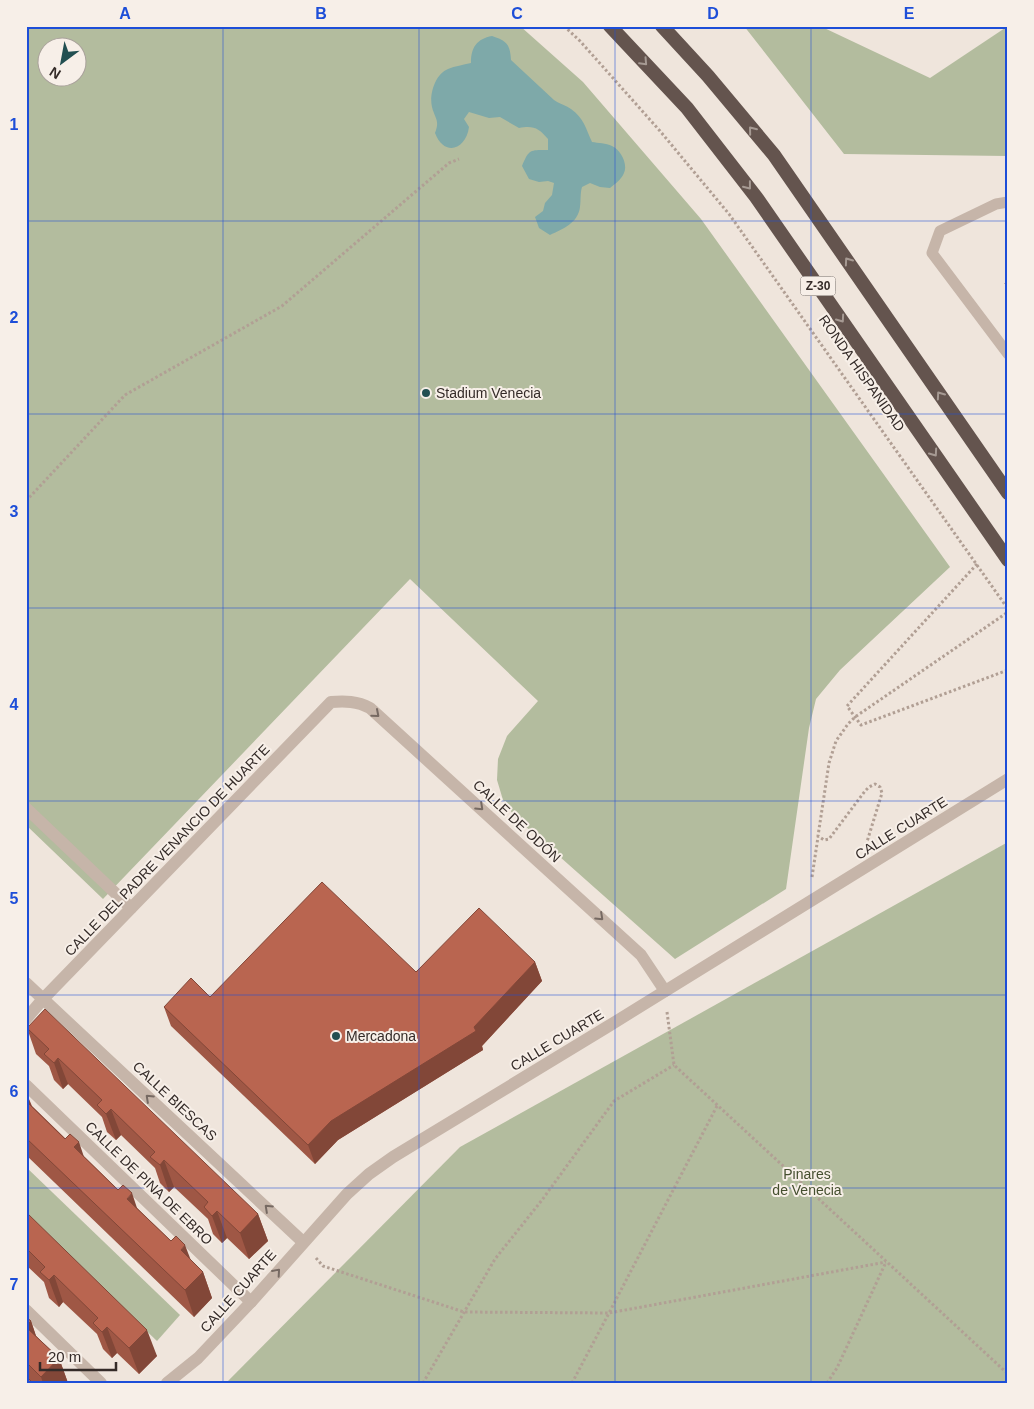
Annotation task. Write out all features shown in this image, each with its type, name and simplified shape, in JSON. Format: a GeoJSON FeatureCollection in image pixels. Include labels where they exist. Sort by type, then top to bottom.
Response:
{"type":"FeatureCollection","features":[{"type":"Feature","properties":{"kind":"highway","name":"RONDA HISPANIDAD"},"geometry":{"type":"LineString","coordinates":[[610,26],[687,108],[756,197],[1008,560]]}},
{"type":"Feature","properties":{"kind":"highway","name":"Z-30"},"geometry":{"type":"LineString","coordinates":[[662,26],[708,76],[774,155],[1008,493]]}},
{"type":"Feature","properties":{"kind":"street","name":"CALLE DEL PADRE VENANCIO DE HUARTE"},"geometry":{"type":"LineString","coordinates":[[26,1019],[43,999],[331,702]]}},
{"type":"Feature","properties":{"kind":"street","name":"CALLE DE ODÓN"},"geometry":{"type":"LineString","coordinates":[[331,702],[358,702],[370,708],[641,955],[665,991]]}},
{"type":"Feature","properties":{"kind":"street","name":"CALLE CUARTE"},"geometry":{"type":"LineString","coordinates":[[167,1383],[198,1358],[251,1302],[347,1194],[369,1174],[393,1157],[1008,779]]}},
{"type":"Feature","properties":{"kind":"street"},"geometry":{"type":"LineString","coordinates":[[26,808],[132,908]]}},
{"type":"Feature","properties":{"kind":"street","name":"CALLE BIESCAS"},"geometry":{"type":"LineString","coordinates":[[26,983],[303,1242]]}},
{"type":"Feature","properties":{"kind":"street","name":"CALLE DE PINA DE EBRO"},"geometry":{"type":"LineString","coordinates":[[26,1085],[251,1302]]}},
{"type":"Feature","properties":{"kind":"street"},"geometry":{"type":"LineString","coordinates":[[26,1310],[101,1383]]}},
{"type":"Feature","properties":{"kind":"lane"},"geometry":{"type":"LineString","coordinates":[[1008,202],[996,204],[940,231],[932,252],[1008,354]]}},
{"type":"Feature","properties":{"kind":"path","name":"RONDA HISPANIDAD"},"geometry":{"type":"LineString","coordinates":[[564,26],[580,41],[660,130],[729,214],[977,564],[1008,611]]}},
{"type":"Feature","properties":{"kind":"path"},"geometry":{"type":"LineString","coordinates":[[26,501],[125,395],[282,306],[449,163],[460,159]]}},
{"type":"Feature","properties":{"kind":"path"},"geometry":{"type":"LineString","coordinates":[[977,564],[847,706],[861,725],[1008,670]]}},
{"type":"Feature","properties":{"kind":"path"},"geometry":{"type":"LineString","coordinates":[[808,903],[829,763],[836,741],[855,717],[1008,611]]}},
{"type":"Feature","properties":{"kind":"path"},"geometry":{"type":"LineString","coordinates":[[818,836],[824,840],[829,839],[864,792],[875,784],[880,787],[882,793],[857,873]]}},
{"type":"Feature","properties":{"kind":"path"},"geometry":{"type":"LineString","coordinates":[[665,991],[674,1066],[1008,1374]]}},
{"type":"Feature","properties":{"kind":"path"},"geometry":{"type":"LineString","coordinates":[[422,1383],[495,1260],[542,1200],[614,1101],[674,1066]]}},
{"type":"Feature","properties":{"kind":"path"},"geometry":{"type":"LineString","coordinates":[[572,1383],[717,1106]]}},
{"type":"Feature","properties":{"kind":"path"},"geometry":{"type":"LineString","coordinates":[[303,1242],[323,1266],[464,1312],[609,1313],[887,1262]]}},
{"type":"Feature","properties":{"kind":"path"},"geometry":{"type":"LineString","coordinates":[[827,1383],[837,1368],[887,1262]]}},
{"type":"Feature","properties":{"kind":"green space","name":"Stadium Venecia"},"geometry":{"type":"Polygon","coordinates":[[[26,26],[520,26],[583,82],[701,219],[950,567],[840,670],[816,699],[809,728],[786,889],[675,959],[515,817],[503,800],[497,780],[498,759],[507,736],[538,701],[410,579],[103,899],[26,825],[26,26]]]}},
{"type":"Feature","properties":{"kind":"green space"},"geometry":{"type":"Polygon","coordinates":[[[744,26],[820,26],[930,78],[1008,26],[1008,156],[844,154],[744,26]]]}},
{"type":"Feature","properties":{"kind":"green space","name":"Pinares de Venecia"},"geometry":{"type":"Polygon","coordinates":[[[1008,842],[1008,1383],[226,1383],[460,1147],[1008,842]]]}},
{"type":"Feature","properties":{"kind":"green space"},"geometry":{"type":"Polygon","coordinates":[[[26,1167],[180,1315],[157,1341],[26,1216],[26,1167]]]}},
{"type":"Feature","properties":{"kind":"water"},"geometry":{"type":"Polygon","coordinates":[[[492,36],[507,44],[511,60],[554,100],[579,116],[592,142],[612,146],[621,154],[624,162],[625,169],[623,175],[610,188],[590,183],[582,187],[579,213],[569,225],[550,235],[539,228],[535,217],[543,211],[545,203],[552,195],[554,183],[529,179],[522,166],[529,153],[537,150],[548,150],[548,139],[542,132],[532,127],[519,128],[500,117],[489,118],[469,112],[464,119],[469,127],[467,135],[459,145],[449,148],[439,141],[435,133],[437,122],[431,97],[436,80],[448,69],[471,63],[472,52],[476,45],[482,39],[492,36]]]}},
{"type":"Feature","properties":{"kind":"building","name":"Mercadona"},"geometry":{"type":"Polygon","coordinates":[[[322,882],[416,972],[479,908],[535,962],[474,1027],[476,1031],[331,1121],[308,1145],[164,1007],[191,978],[210,997],[322,882]]]}},
{"type":"Feature","properties":{"kind":"building"},"geometry":{"type":"Polygon","coordinates":[[[45,1009],[258,1214],[240,1233],[217,1211],[212,1216],[204,1207],[208,1202],[164,1160],[160,1165],[150,1157],[155,1152],[111,1109],[106,1114],[97,1105],[102,1100],[58,1058],[54,1063],[44,1054],[49,1049],[27,1028],[45,1009]]]}},
{"type":"Feature","properties":{"kind":"building"},"geometry":{"type":"Polygon","coordinates":[[[26,1101],[65,1139],[70,1134],[79,1142],[74,1147],[118,1190],[123,1185],[132,1193],[127,1199],[171,1241],[176,1236],[185,1245],[181,1250],[203,1272],[185,1290],[26,1138],[26,1101]]]}},
{"type":"Feature","properties":{"kind":"building"},"geometry":{"type":"Polygon","coordinates":[[[26,1212],[147,1330],[129,1348],[107,1327],[102,1332],[93,1323],[98,1318],[54,1275],[49,1280],[40,1272],[45,1267],[26,1248],[26,1212]]]}},
{"type":"Feature","properties":{"kind":"building"},"geometry":{"type":"Polygon","coordinates":[[[26,1317],[31,1321],[26,1326],[26,1317]]]}},
{"type":"Feature","properties":{"kind":"building"},"geometry":{"type":"Polygon","coordinates":[[[26,1327],[59,1358],[41,1377],[26,1362],[26,1327]]]}},
{"type":"Feature","properties":{"kind":"building"},"geometry":{"type":"Polygon","coordinates":[[[26,1376],[33,1383],[26,1383],[26,1376]]]}},
{"type":"Feature","properties":{"kind":"place","name":"Stadium Venecia"},"geometry":{"type":"Point","coordinates":[426,393]}},
{"type":"Feature","properties":{"kind":"place","name":"Mercadona"},"geometry":{"type":"Point","coordinates":[336,1036]}}]}
